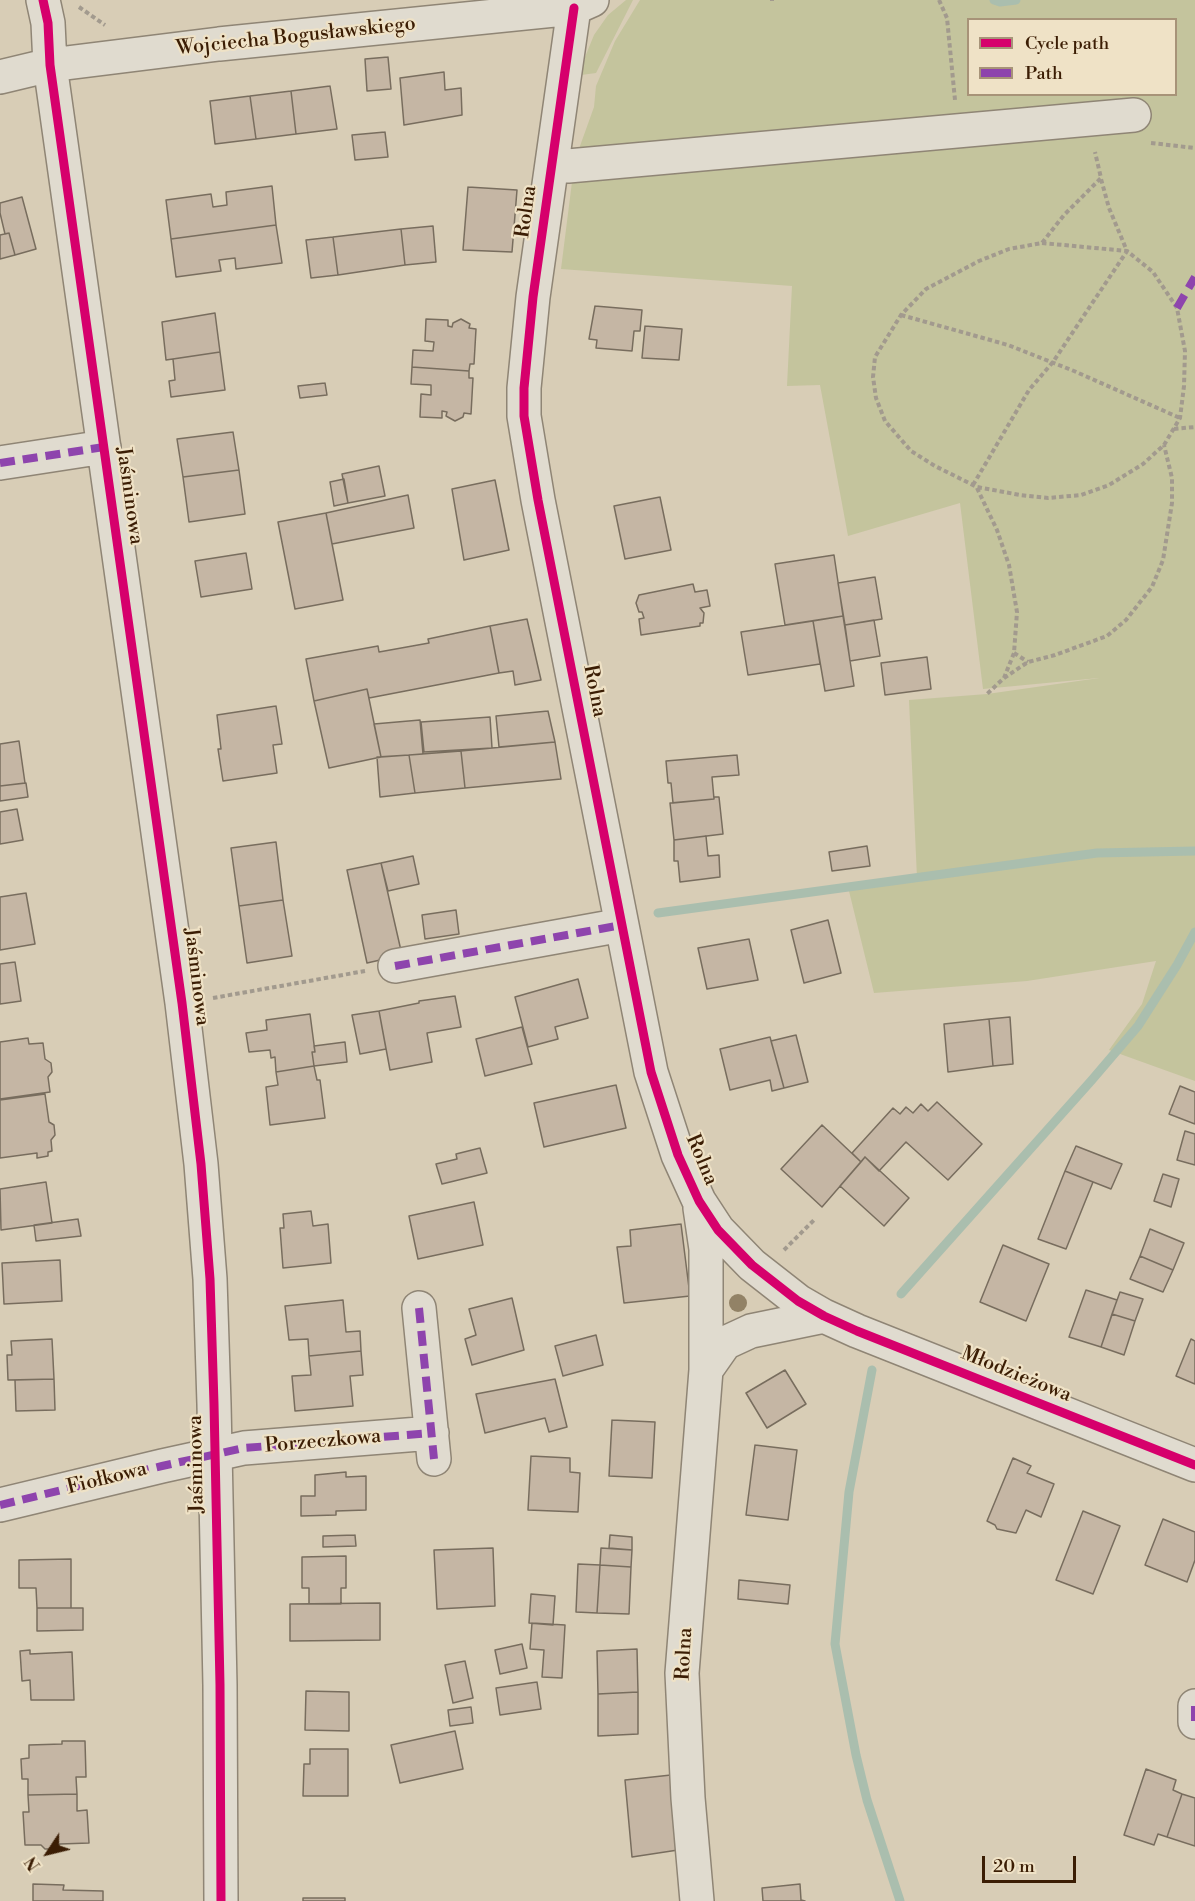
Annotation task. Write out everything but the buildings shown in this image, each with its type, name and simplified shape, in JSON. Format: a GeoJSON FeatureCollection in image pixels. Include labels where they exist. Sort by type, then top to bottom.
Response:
{"type":"FeatureCollection","features":[{"type":"Feature","properties":{"kind":"street","name":"Jaśminowa"},"geometry":{"type":"LineString","coordinates":[[57,1],[48,24],[50,65],[180,992],[201,1164],[210,1279],[215,1453],[220,1673],[221,1901]]}},
{"type":"Feature","properties":{"kind":"street","name":"Wojciecha Bogusławskiego"},"geometry":{"type":"LineString","coordinates":[[0,77],[50,65],[583,4]]}},
{"type":"Feature","properties":{"kind":"street","name":"Rolna"},"geometry":{"type":"LineString","coordinates":[[583,4],[533,297],[524,388],[524,416],[538,500],[656,1090],[678,1155],[699,1201],[731,1245],[798,1301],[824,1316]]}},
{"type":"Feature","properties":{"kind":"street"},"geometry":{"type":"LineString","coordinates":[[568,166],[1134,116]]}},
{"type":"Feature","properties":{"kind":"street"},"geometry":{"type":"LineString","coordinates":[[0,463],[104,447]]}},
{"type":"Feature","properties":{"kind":"street"},"geometry":{"type":"LineString","coordinates":[[395,966],[622,925]]}},
{"type":"Feature","properties":{"kind":"street","name":"Rolna"},"geometry":{"type":"LineString","coordinates":[[697,1901],[688,1798],[682,1673],[706,1370],[706,1249],[699,1201]]}},
{"type":"Feature","properties":{"kind":"street","name":"Porzeczkowa"},"geometry":{"type":"LineString","coordinates":[[215,1453],[244,1448],[433,1446],[419,1308]]}},
{"type":"Feature","properties":{"kind":"street"},"geometry":{"type":"LineString","coordinates":[[706,1370],[725,1343],[751,1331],[824,1316]]}},
{"type":"Feature","properties":{"kind":"street","name":"Młodzieżowa"},"geometry":{"type":"LineString","coordinates":[[824,1316],[1195,1465]]}},
{"type":"Feature","properties":{"kind":"street","name":"Fiołkowa"},"geometry":{"type":"LineString","coordinates":[[0,1505],[215,1453]]}},
{"type":"Feature","properties":{"kind":"street"},"geometry":{"type":"LineString","coordinates":[[1195,1706],[1195,1722]]}},
{"type":"Feature","properties":{"kind":"path"},"geometry":{"type":"LineString","coordinates":[[939,0],[947,18],[958,131]]}},
{"type":"Feature","properties":{"kind":"path"},"geometry":{"type":"LineString","coordinates":[[57,1],[109,27]]}},
{"type":"Feature","properties":{"kind":"path"},"geometry":{"type":"LineString","coordinates":[[1089,119],[1109,208],[1127,251],[1153,272],[1177,308],[1185,351],[1184,386],[1180,418],[1164,445],[1143,464],[1118,480],[1081,495],[1048,498],[975,486],[911,451],[885,421],[876,398],[873,377],[875,357],[901,315],[927,289],[979,261],[1009,249],[1042,243],[1127,251]]}},
{"type":"Feature","properties":{"kind":"path"},"geometry":{"type":"LineString","coordinates":[[1042,243],[1064,215],[1101,178]]}},
{"type":"Feature","properties":{"kind":"path"},"geometry":{"type":"LineString","coordinates":[[975,486],[1029,390],[1053,362],[1127,251]]}},
{"type":"Feature","properties":{"kind":"path"},"geometry":{"type":"LineString","coordinates":[[901,315],[1008,345],[1053,362],[1180,418]]}},
{"type":"Feature","properties":{"kind":"path"},"geometry":{"type":"LineString","coordinates":[[1173,429],[1195,427]]}},
{"type":"Feature","properties":{"kind":"path"},"geometry":{"type":"LineString","coordinates":[[987,694],[1004,678],[1028,662],[1107,636],[1126,621],[1152,587],[1163,560],[1172,503],[1172,478],[1164,445]]}},
{"type":"Feature","properties":{"kind":"path"},"geometry":{"type":"LineString","coordinates":[[975,486],[997,530],[1009,565],[1017,612],[1014,653],[1004,678]]}},
{"type":"Feature","properties":{"kind":"path"},"geometry":{"type":"LineString","coordinates":[[1014,653],[1028,662]]}},
{"type":"Feature","properties":{"kind":"path"},"geometry":{"type":"LineString","coordinates":[[206,1000],[395,966]]}},
{"type":"Feature","properties":{"kind":"path"},"geometry":{"type":"LineString","coordinates":[[762,1273],[815,1219]]}},
{"type":"Feature","properties":{"kind":"green space"},"geometry":{"type":"Polygon","coordinates":[[[626,0],[633,0],[596,73],[581,75],[583,62],[594,35],[608,15],[626,0]]]}},
{"type":"Feature","properties":{"kind":"green space"},"geometry":{"type":"Polygon","coordinates":[[[640,0],[1195,0],[1195,1081],[1109,1050],[1142,1004],[1156,961],[1027,981],[874,993],[848,887],[917,878],[909,700],[987,694],[1099,678],[983,689],[960,503],[848,536],[820,385],[787,386],[792,286],[561,269],[572,182],[580,146],[594,107],[596,86],[615,41],[640,0]]]}},
{"type":"Feature","properties":{"kind":"waterway"},"geometry":{"type":"LineString","coordinates":[[994,0],[1000,2],[1016,0]]}},
{"type":"Feature","properties":{"kind":"waterway"},"geometry":{"type":"LineString","coordinates":[[658,913],[1097,853],[1195,851]]}},
{"type":"Feature","properties":{"kind":"waterway"},"geometry":{"type":"LineString","coordinates":[[901,1294],[1138,1026],[1195,932]]}},
{"type":"Feature","properties":{"kind":"waterway"},"geometry":{"type":"LineString","coordinates":[[872,1370],[849,1492],[835,1644],[867,1800],[900,1901]]}},
{"type":"Feature","properties":{"kind":"marked path"},"geometry":{"type":"LineString","coordinates":[[1177,308],[1195,277]]}},
{"type":"Feature","properties":{"kind":"marked path"},"geometry":{"type":"LineString","coordinates":[[0,463],[104,447]]}},
{"type":"Feature","properties":{"kind":"marked path"},"geometry":{"type":"LineString","coordinates":[[395,966],[622,925]]}},
{"type":"Feature","properties":{"kind":"marked path"},"geometry":{"type":"LineString","coordinates":[[419,1308],[434,1459]]}},
{"type":"Feature","properties":{"kind":"marked path"},"geometry":{"type":"LineString","coordinates":[[0,1505],[244,1448],[432,1433]]}},
{"type":"Feature","properties":{"kind":"marked path"},"geometry":{"type":"LineString","coordinates":[[1195,1706],[1195,1722]]}},
{"type":"Feature","properties":{"kind":"cycle path"},"geometry":{"type":"LineString","coordinates":[[43,0],[48,23],[50,65],[182,1003],[201,1164],[210,1279],[214,1404],[220,1685],[221,1901]]}},
{"type":"Feature","properties":{"kind":"cycle path"},"geometry":{"type":"LineString","coordinates":[[574,8],[533,297],[524,388],[524,416],[538,500],[651,1072],[678,1155],[699,1201],[718,1230],[752,1265],[798,1301],[857,1331],[1195,1465]]}}]}
